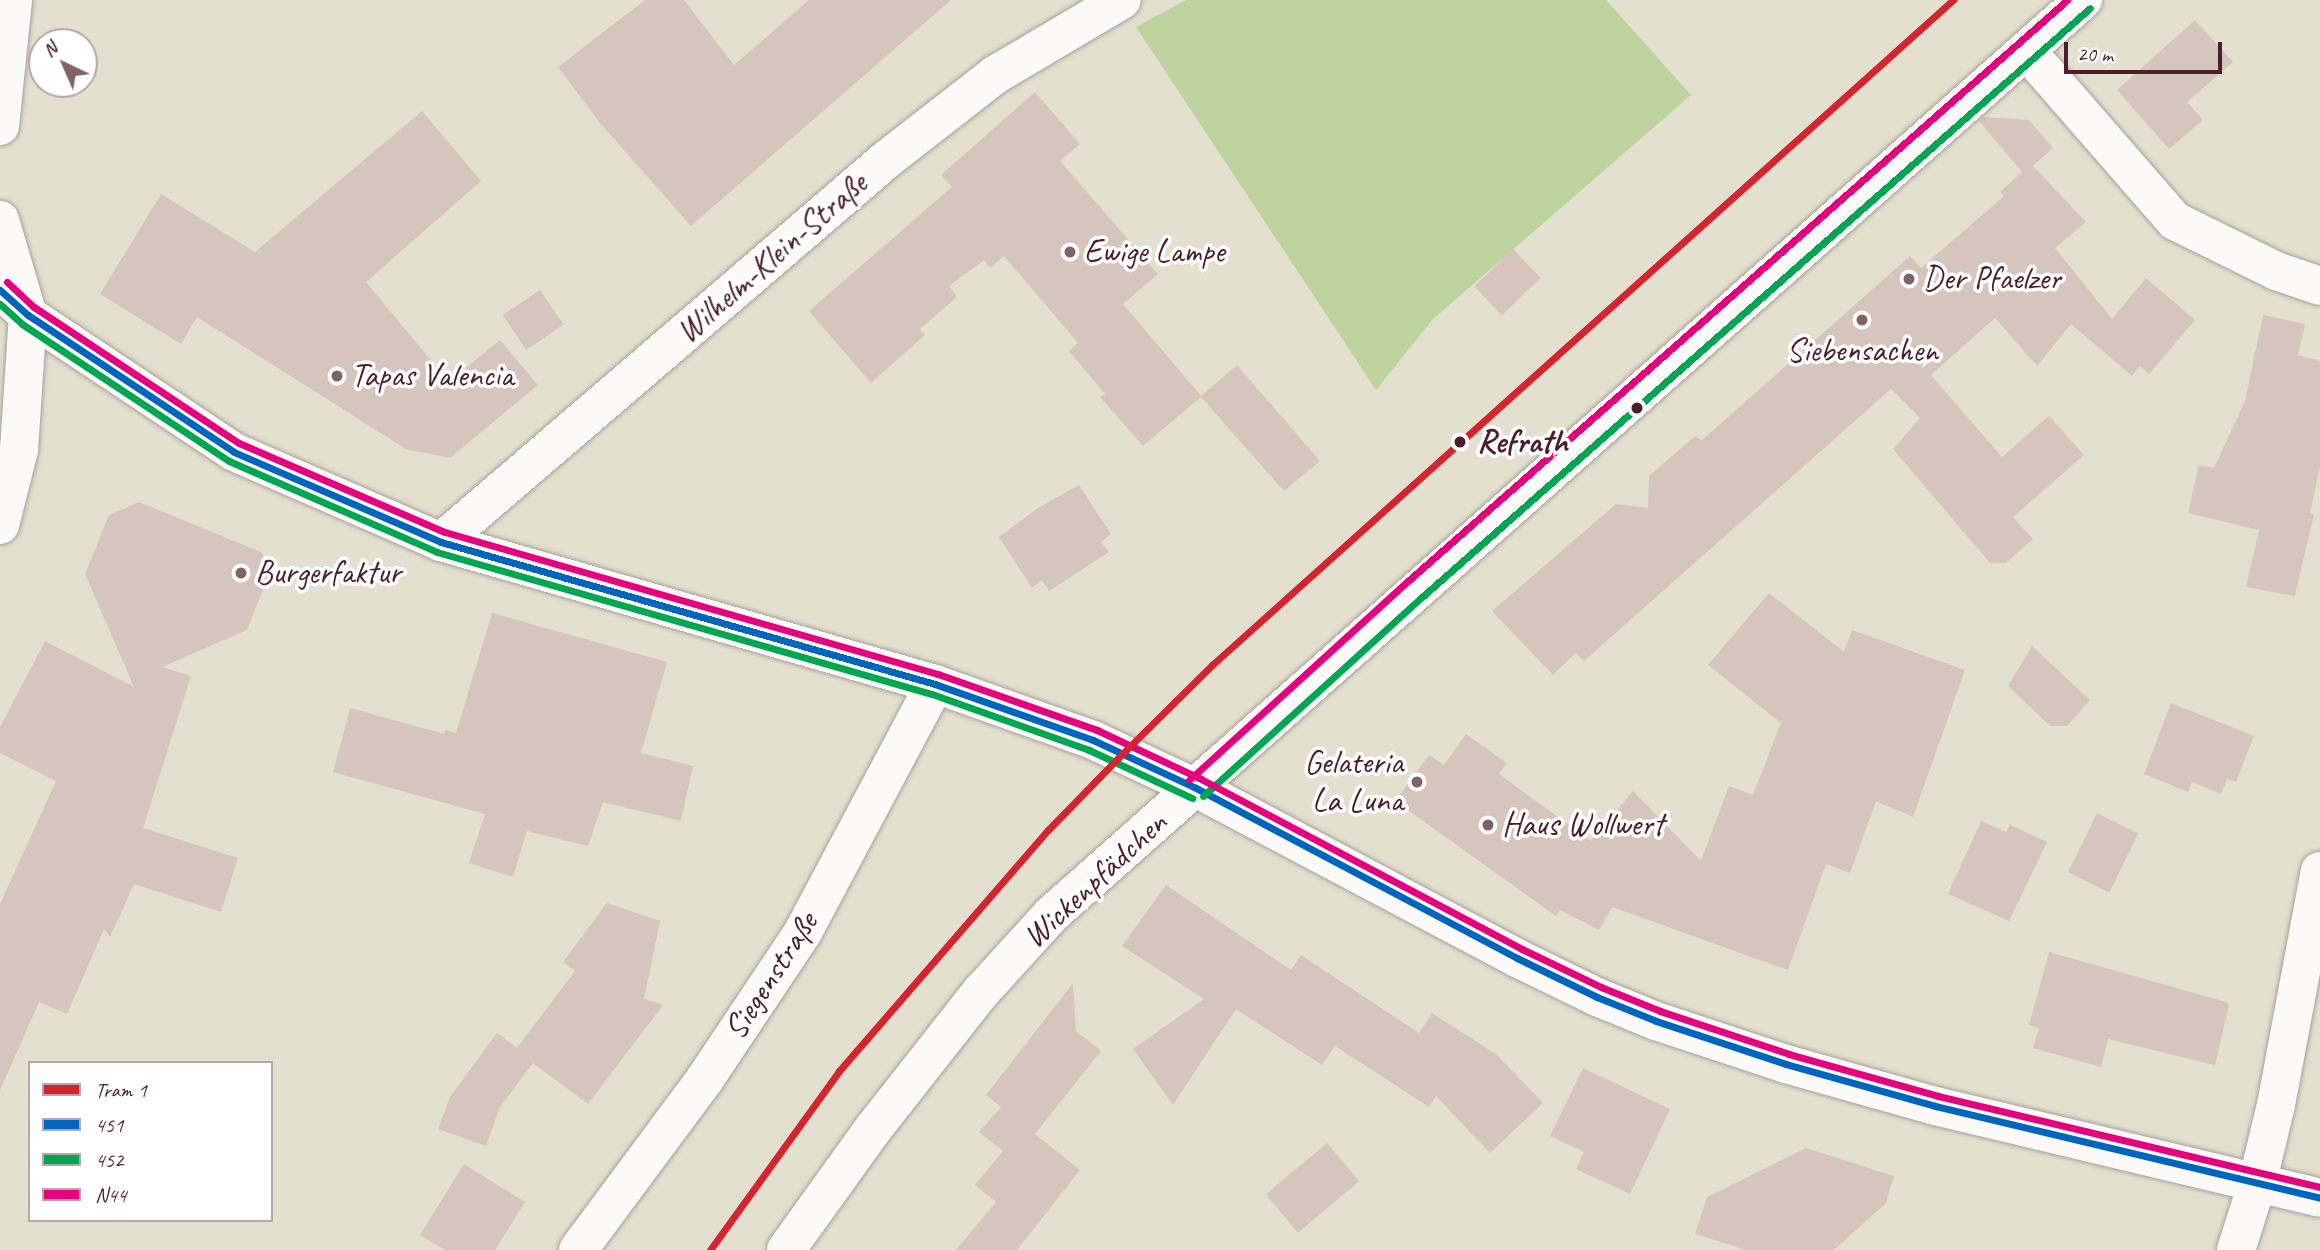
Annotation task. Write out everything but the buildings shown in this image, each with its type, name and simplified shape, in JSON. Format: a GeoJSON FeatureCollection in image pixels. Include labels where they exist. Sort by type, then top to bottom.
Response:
{"type":"FeatureCollection","features":[{"type":"Feature","properties":{"kind":"street"},"geometry":{"type":"LineString","coordinates":[[0,126],[13,0]]}},
{"type":"Feature","properties":{"kind":"street","name":"Wilhelm-Klein-Straße"},"geometry":{"type":"LineString","coordinates":[[441,542],[887,159],[995,75],[1122,0]]}},
{"type":"Feature","properties":{"kind":"street","name":"Wickenpfädchen"},"geometry":{"type":"LineString","coordinates":[[786,1250],[873,1129],[981,992],[1052,914],[1196,788],[1416,588],[2083,0]]}},
{"type":"Feature","properties":{"kind":"street"},"geometry":{"type":"LineString","coordinates":[[2027,51],[2175,221],[2276,271],[2320,286]]}},
{"type":"Feature","properties":{"kind":"street"},"geometry":{"type":"LineString","coordinates":[[0,220],[14,303],[19,450],[0,525]]}},
{"type":"Feature","properties":{"kind":"street"},"geometry":{"type":"LineString","coordinates":[[14,303],[234,452],[441,542],[935,684],[1093,740],[1196,788],[1517,958],[1656,1021],[1786,1064],[1935,1106],[2320,1198]]}},
{"type":"Feature","properties":{"kind":"street","name":"Siegenstraße"},"geometry":{"type":"LineString","coordinates":[[578,1250],[705,1079],[803,932],[935,684]]}},
{"type":"Feature","properties":{"kind":"street"},"geometry":{"type":"LineString","coordinates":[[2236,1250],[2258,1184],[2320,871]]}},
{"type":"Feature","properties":{"kind":"green space"},"geometry":{"type":"Polygon","coordinates":[[[1186,0],[1606,0],[1691,95],[1433,319],[1376,390],[1136,27],[1186,0]]]}},
{"type":"Feature","properties":{"kind":"tram line","name":"1"},"geometry":{"type":"LineString","coordinates":[[710,1250],[839,1071],[1048,830],[1122,754],[1212,665],[1953,0]]}},
{"type":"Feature","properties":{"kind":"transit line","name":"N44"},"geometry":{"type":"LineString","coordinates":[[1189,780],[1409,580],[2067,0]]}},
{"type":"Feature","properties":{"kind":"transit line","name":"452"},"geometry":{"type":"LineString","coordinates":[[1203,796],[1423,596],[2090,8]]}},
{"type":"Feature","properties":{"kind":"transit line","name":"N44"},"geometry":{"type":"LineString","coordinates":[[7,282],[34,307],[239,443],[445,532],[938,674],[1097,730],[1201,779],[1522,949],[1601,987],[1660,1011],[1789,1054],[1938,1096],[2320,1187]]}},
{"type":"Feature","properties":{"kind":"transit line","name":"451"},"geometry":{"type":"LineString","coordinates":[[0,290],[28,315],[234,452],[441,542],[935,684],[1093,740],[1196,788],[1517,958],[1597,997],[1656,1021],[1786,1064],[1935,1106],[2320,1198]]}},
{"type":"Feature","properties":{"kind":"transit line","name":"452"},"geometry":{"type":"LineString","coordinates":[[0,304],[22,324],[229,461],[437,552],[932,694],[1089,750],[1192,798]]}},
{"type":"Feature","properties":{"kind":"place","name":"Ewige Lampe"},"geometry":{"type":"Point","coordinates":[1070,252]}},
{"type":"Feature","properties":{"kind":"place","name":"Der Pfaelzer"},"geometry":{"type":"Point","coordinates":[1909,279]}},
{"type":"Feature","properties":{"kind":"place","name":"Siebensachen"},"geometry":{"type":"Point","coordinates":[1862,320]}},
{"type":"Feature","properties":{"kind":"place","name":"Tapas Valencia"},"geometry":{"type":"Point","coordinates":[337,376]}},
{"type":"Feature","properties":{"kind":"place","name":"Refrath"},"geometry":{"type":"Point","coordinates":[1460,442]}},
{"type":"Feature","properties":{"kind":"place","name":"Burgerfaktur"},"geometry":{"type":"Point","coordinates":[241,573]}},
{"type":"Feature","properties":{"kind":"place","name":"Gelateria La Luna"},"geometry":{"type":"Point","coordinates":[1417,782]}},
{"type":"Feature","properties":{"kind":"place","name":"Haus Wollwert"},"geometry":{"type":"Point","coordinates":[1488,825]}}]}
